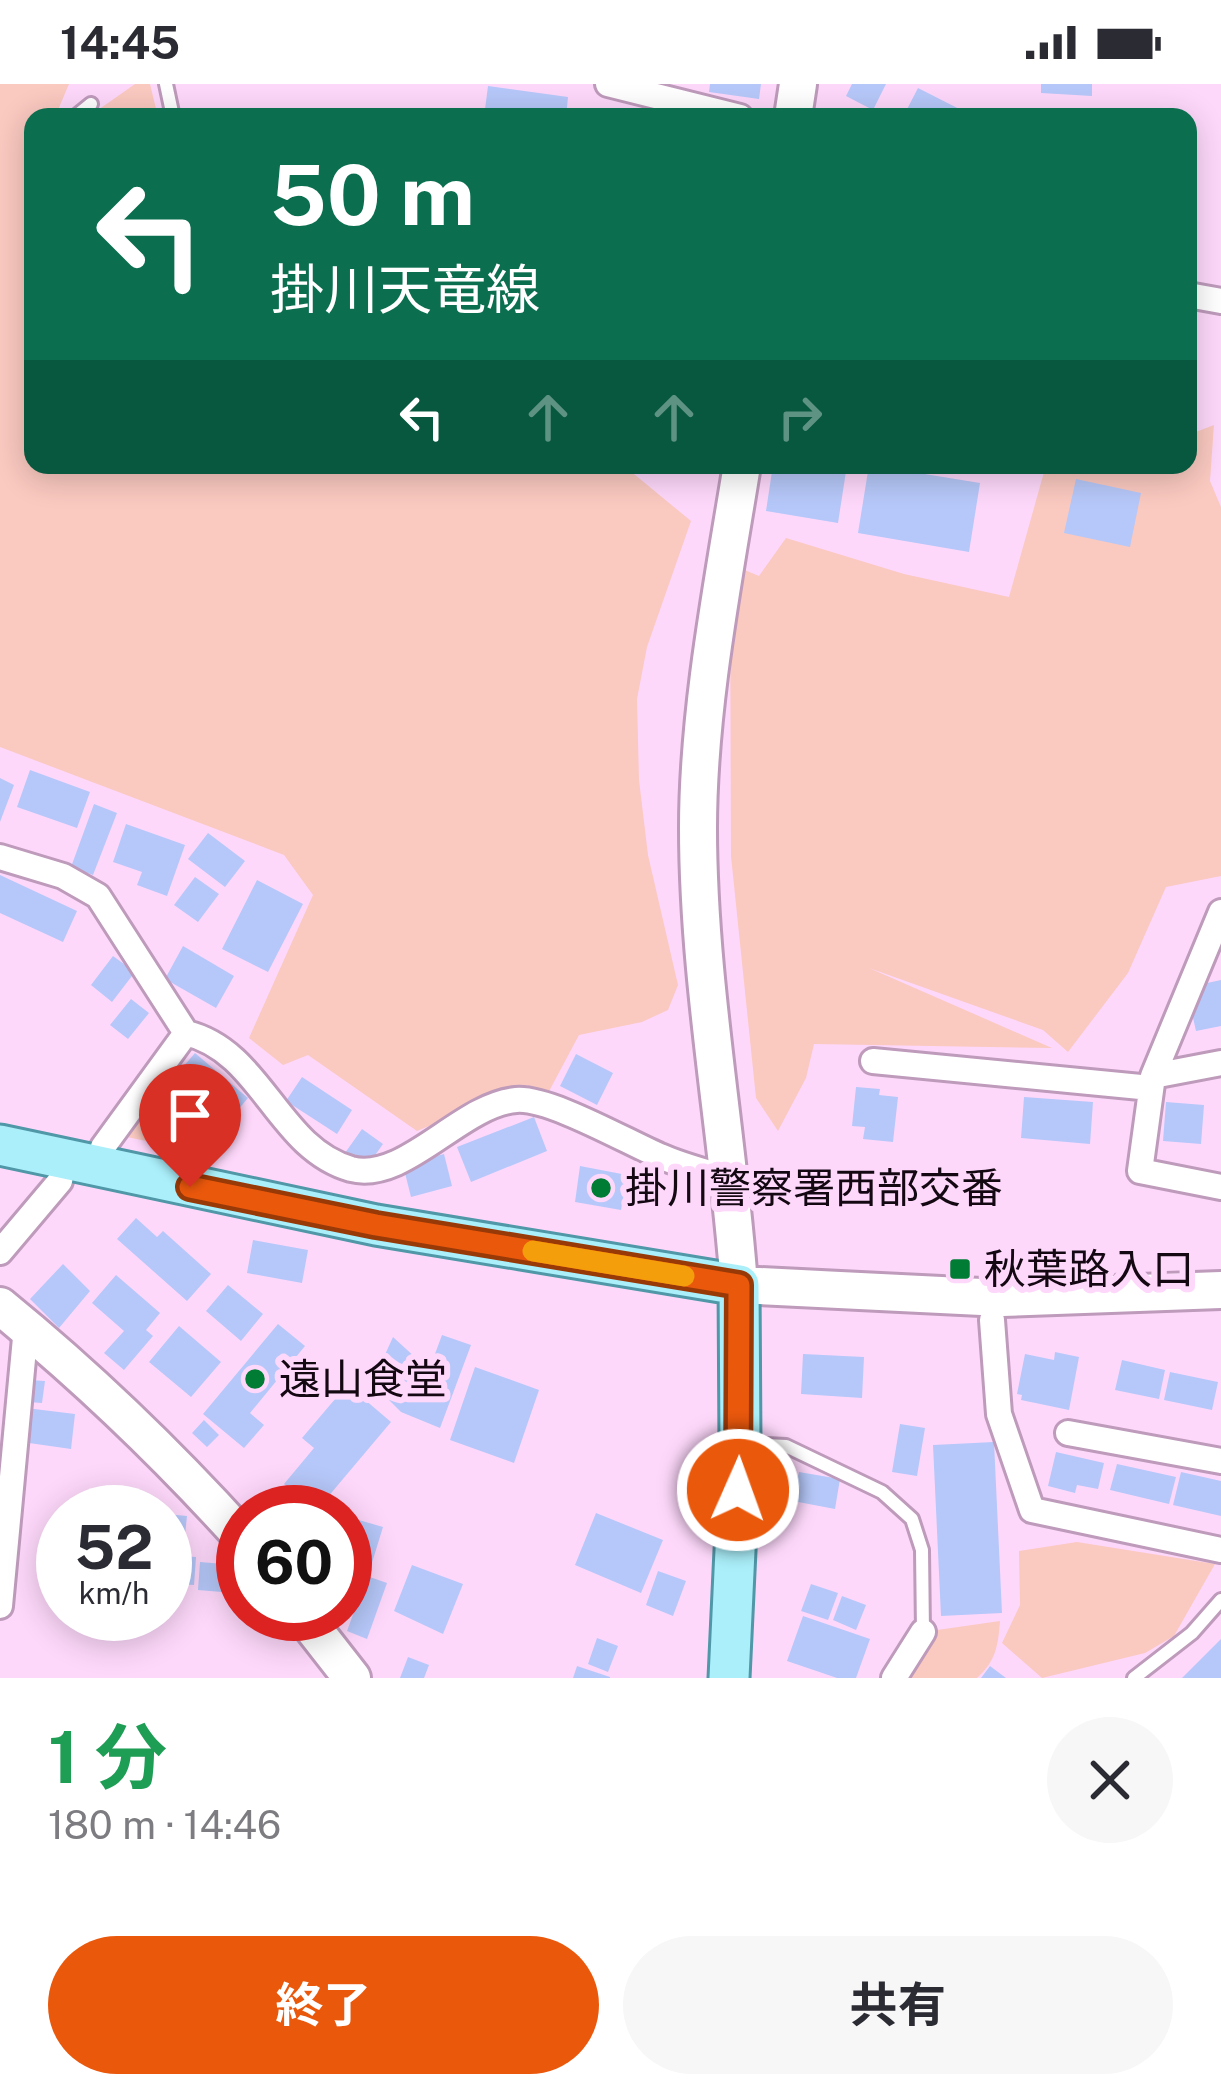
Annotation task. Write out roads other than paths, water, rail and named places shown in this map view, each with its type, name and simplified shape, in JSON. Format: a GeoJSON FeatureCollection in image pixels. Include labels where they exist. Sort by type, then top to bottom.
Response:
{"type":"FeatureCollection","features":[{"type":"Feature","properties":{"kind":"main road"},"geometry":{"type":"LineString","coordinates":[[0,1145],[376,1225],[739,1285],[740,1444],[729,1678]]}},
{"type":"Feature","properties":{"kind":"street"},"geometry":{"type":"LineString","coordinates":[[608,84],[704,108]]}},
{"type":"Feature","properties":{"kind":"street"},"geometry":{"type":"LineString","coordinates":[[741,474],[703,729],[698,829],[704,957],[739,1285],[1002,1298],[1221,1291]]}},
{"type":"Feature","properties":{"kind":"street"},"geometry":{"type":"LineString","coordinates":[[0,857],[63,876],[98,896],[186,1033],[223,1047],[248,1070],[284,1121],[331,1161],[367,1172],[392,1165],[469,1118],[517,1100],[557,1109],[665,1159],[730,1179]]}},
{"type":"Feature","properties":{"kind":"street"},"geometry":{"type":"LineString","coordinates":[[1221,913],[1152,1082],[1140,1171],[1221,1187]]}},
{"type":"Feature","properties":{"kind":"street"},"geometry":{"type":"LineString","coordinates":[[0,1252],[60,1181],[103,1147],[186,1033]]}},
{"type":"Feature","properties":{"kind":"street"},"geometry":{"type":"LineString","coordinates":[[873,1061],[1152,1082],[1221,1063]]}},
{"type":"Feature","properties":{"kind":"street"},"geometry":{"type":"LineString","coordinates":[[13,1317],[183,1472],[216,1508]]}},
{"type":"Feature","properties":{"kind":"street"},"geometry":{"type":"LineString","coordinates":[[0,1606],[13,1317]]}},
{"type":"Feature","properties":{"kind":"street"},"geometry":{"type":"LineString","coordinates":[[992,1320],[999,1414],[1032,1510],[1221,1550]]}},
{"type":"Feature","properties":{"kind":"street"},"geometry":{"type":"LineString","coordinates":[[1069,1433],[1221,1461]]}},
{"type":"Feature","properties":{"kind":"street"},"geometry":{"type":"LineString","coordinates":[[894,1678],[923,1632]]}},
{"type":"Feature","properties":{"kind":"street"},"geometry":{"type":"LineString","coordinates":[[326,1641],[356,1675]]}},
{"type":"Feature","properties":{"kind":"lane"},"geometry":{"type":"LineString","coordinates":[[86,108],[91,104]]}},
{"type":"Feature","properties":{"kind":"lane"},"geometry":{"type":"LineString","coordinates":[[740,1444],[787,1446],[882,1492],[912,1519],[922,1550],[923,1632]]}},
{"type":"Feature","properties":{"kind":"lane"},"geometry":{"type":"LineString","coordinates":[[1134,1678],[1192,1633],[1221,1600]]}},
{"type":"Feature","properties":{"kind":"place","name":"掛川警察署西部交番"},"geometry":{"type":"Point","coordinates":[601,1188]}},
{"type":"Feature","properties":{"kind":"place","name":"秋葉路入口"},"geometry":{"type":"Point","coordinates":[960,1269]}},
{"type":"Feature","properties":{"kind":"place","name":"遠山食堂"},"geometry":{"type":"Point","coordinates":[255,1379]}}]}
